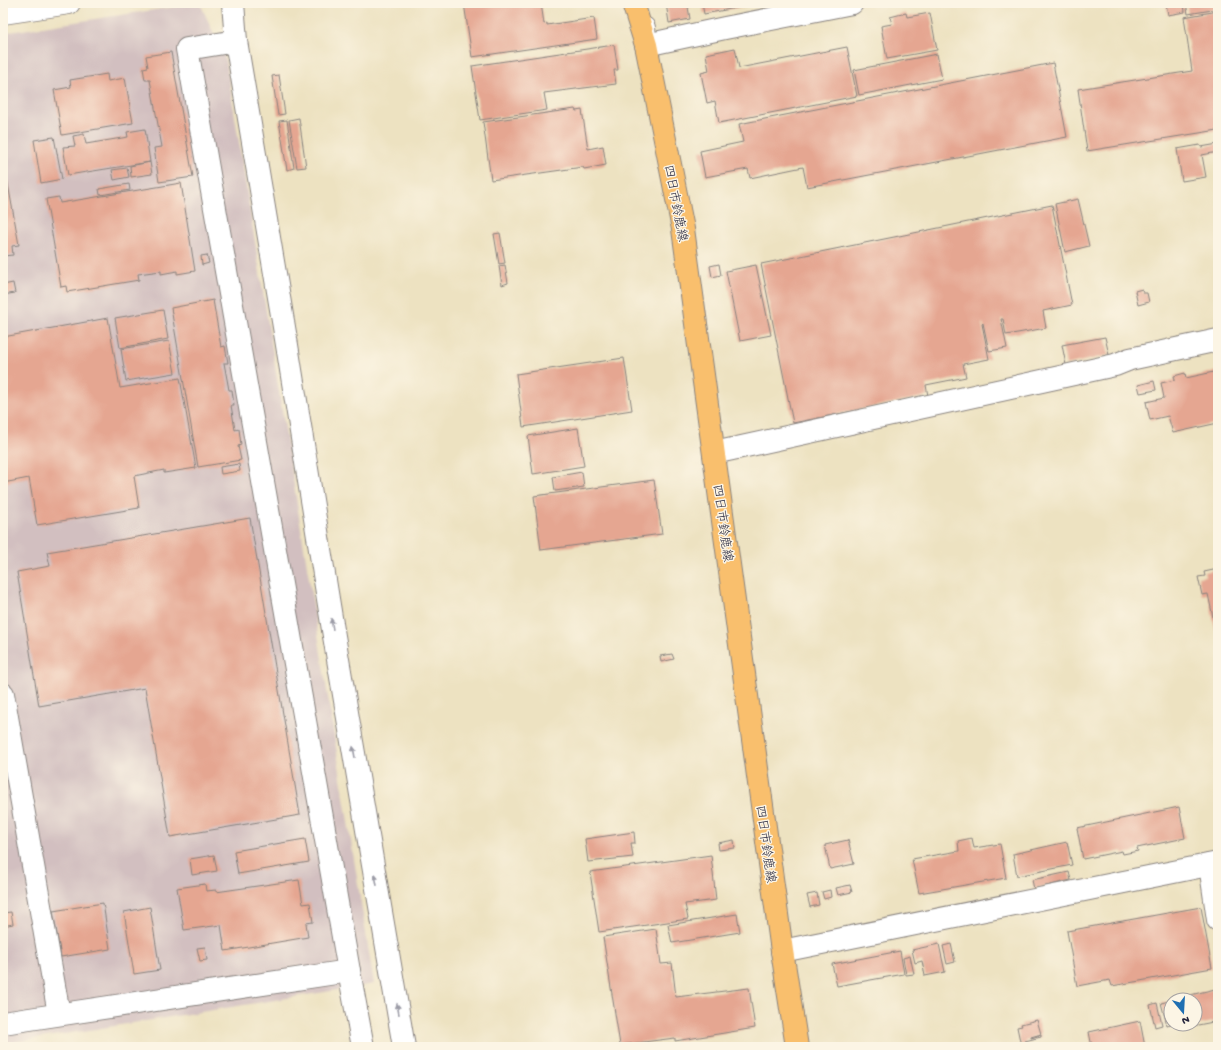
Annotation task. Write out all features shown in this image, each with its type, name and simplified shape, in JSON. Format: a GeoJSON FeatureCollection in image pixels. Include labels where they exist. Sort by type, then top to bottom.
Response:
{"type":"FeatureCollection","features":[{"type":"Feature","properties":{"kind":"main road","name":"四日市鈴鹿線"},"geometry":{"type":"LineString","coordinates":[[633,3],[646,45],[683,230],[782,951],[797,1047]]}},
{"type":"Feature","properties":{"kind":"street"},"geometry":{"type":"LineString","coordinates":[[3,13],[69,3]]}},
{"type":"Feature","properties":{"kind":"street"},"geometry":{"type":"LineString","coordinates":[[233,3],[236,41],[335,644],[404,1047]]}},
{"type":"Feature","properties":{"kind":"street"},"geometry":{"type":"LineString","coordinates":[[642,3],[646,45],[852,3]]}},
{"type":"Feature","properties":{"kind":"street"},"geometry":{"type":"LineString","coordinates":[[236,41],[187,49],[349,971],[364,1047]]}},
{"type":"Feature","properties":{"kind":"street"},"geometry":{"type":"LineString","coordinates":[[714,453],[1115,365],[1130,359],[1218,340]]}},
{"type":"Feature","properties":{"kind":"street"},"geometry":{"type":"LineString","coordinates":[[3,694],[59,1014]]}},
{"type":"Feature","properties":{"kind":"street"},"geometry":{"type":"LineString","coordinates":[[782,951],[1214,864],[1218,920]]}},
{"type":"Feature","properties":{"kind":"street"},"geometry":{"type":"LineString","coordinates":[[3,1023],[349,971]]}},
{"type":"Feature","properties":{"kind":"shaded area"},"geometry":{"type":"Polygon","coordinates":[[[200,3],[226,61],[374,984],[3,1044],[3,33],[200,3]]]}},
{"type":"Feature","properties":{"kind":"building"},"geometry":{"type":"Polygon","coordinates":[[[464,3],[541,3],[544,24],[547,23],[547,25],[594,18],[597,39],[472,57],[464,3]]]}},
{"type":"Feature","properties":{"kind":"building"},"geometry":{"type":"Polygon","coordinates":[[[666,3],[693,3],[694,6],[688,7],[690,19],[669,23],[666,3]]]}},
{"type":"Feature","properties":{"kind":"building"},"geometry":{"type":"Polygon","coordinates":[[[702,3],[757,3],[757,4],[704,14],[702,3]]]}},
{"type":"Feature","properties":{"kind":"building"},"geometry":{"type":"Polygon","coordinates":[[[1166,3],[1184,3],[1185,12],[1168,15],[1166,3]]]}},
{"type":"Feature","properties":{"kind":"building"},"geometry":{"type":"Polygon","coordinates":[[[1186,3],[1218,3],[1218,9],[1188,14],[1186,3]]]}},
{"type":"Feature","properties":{"kind":"building"},"geometry":{"type":"Polygon","coordinates":[[[1218,11],[1218,130],[1087,151],[1078,89],[1192,71],[1184,17],[1218,11]]]}},
{"type":"Feature","properties":{"kind":"building"},"geometry":{"type":"Polygon","coordinates":[[[906,13],[907,17],[930,13],[937,50],[887,59],[881,26],[892,24],[890,17],[906,13]]]}},
{"type":"Feature","properties":{"kind":"building"},"geometry":{"type":"Polygon","coordinates":[[[614,45],[618,70],[614,70],[616,84],[544,93],[547,110],[480,120],[472,66],[614,45]]]}},
{"type":"Feature","properties":{"kind":"building"},"geometry":{"type":"Polygon","coordinates":[[[847,47],[857,96],[719,123],[715,101],[707,103],[701,73],[709,71],[706,54],[735,48],[739,68],[847,47]]]}},
{"type":"Feature","properties":{"kind":"building"},"geometry":{"type":"Polygon","coordinates":[[[171,52],[193,177],[159,182],[154,148],[162,147],[150,80],[145,80],[143,68],[148,67],[146,56],[171,52]]]}},
{"type":"Feature","properties":{"kind":"building"},"geometry":{"type":"Polygon","coordinates":[[[937,54],[942,79],[859,95],[854,70],[937,54]]]}},
{"type":"Feature","properties":{"kind":"building"},"geometry":{"type":"Polygon","coordinates":[[[1053,63],[1067,137],[807,187],[803,167],[750,178],[748,169],[705,177],[700,151],[743,142],[739,124],[1053,63]]]}},
{"type":"Feature","properties":{"kind":"building"},"geometry":{"type":"Polygon","coordinates":[[[107,74],[108,81],[125,78],[133,123],[62,135],[54,90],[71,87],[70,80],[107,74]]]}},
{"type":"Feature","properties":{"kind":"building"},"geometry":{"type":"Polygon","coordinates":[[[279,75],[285,114],[278,115],[272,76],[279,75]]]}},
{"type":"Feature","properties":{"kind":"building"},"geometry":{"type":"Polygon","coordinates":[[[575,109],[576,111],[582,110],[588,149],[603,146],[606,165],[491,180],[483,122],[575,109]]]}},
{"type":"Feature","properties":{"kind":"building"},"geometry":{"type":"Polygon","coordinates":[[[299,118],[306,167],[297,168],[289,120],[299,118]]]}},
{"type":"Feature","properties":{"kind":"building"},"geometry":{"type":"Polygon","coordinates":[[[287,120],[294,168],[287,170],[279,121],[287,120]]]}},
{"type":"Feature","properties":{"kind":"building"},"geometry":{"type":"Polygon","coordinates":[[[145,129],[150,162],[68,175],[63,147],[75,146],[73,136],[84,134],[86,144],[128,137],[127,132],[145,129]]]}},
{"type":"Feature","properties":{"kind":"building"},"geometry":{"type":"Polygon","coordinates":[[[54,137],[62,179],[41,183],[34,140],[54,137]]]}},
{"type":"Feature","properties":{"kind":"building"},"geometry":{"type":"Polygon","coordinates":[[[1218,144],[1218,152],[1202,155],[1206,177],[1182,181],[1177,149],[1218,144]]]}},
{"type":"Feature","properties":{"kind":"building"},"geometry":{"type":"Polygon","coordinates":[[[3,156],[19,245],[12,246],[13,255],[3,256],[3,156]]]}},
{"type":"Feature","properties":{"kind":"building"},"geometry":{"type":"Polygon","coordinates":[[[150,162],[152,174],[131,177],[130,166],[150,162]]]}},
{"type":"Feature","properties":{"kind":"building"},"geometry":{"type":"Polygon","coordinates":[[[127,168],[129,177],[114,180],[112,170],[127,168]]]}},
{"type":"Feature","properties":{"kind":"building"},"geometry":{"type":"Polygon","coordinates":[[[181,183],[195,271],[177,274],[177,271],[161,274],[161,271],[138,274],[139,280],[67,292],[66,286],[61,287],[46,199],[59,197],[60,203],[181,183]]]}},
{"type":"Feature","properties":{"kind":"building"},"geometry":{"type":"Polygon","coordinates":[[[129,184],[130,190],[100,195],[99,189],[129,184]]]}},
{"type":"Feature","properties":{"kind":"building"},"geometry":{"type":"Polygon","coordinates":[[[1078,199],[1089,246],[1065,252],[1055,204],[1078,199]]]}},
{"type":"Feature","properties":{"kind":"building"},"geometry":{"type":"Polygon","coordinates":[[[1052,205],[1072,305],[1043,311],[1046,328],[1006,335],[1003,319],[1001,319],[1007,348],[989,351],[983,323],[989,359],[963,364],[966,377],[926,385],[928,396],[793,423],[761,264],[1052,205]]]}},
{"type":"Feature","properties":{"kind":"building"},"geometry":{"type":"Polygon","coordinates":[[[500,233],[505,263],[499,264],[494,234],[500,233]]]}},
{"type":"Feature","properties":{"kind":"building"},"geometry":{"type":"Polygon","coordinates":[[[207,255],[209,263],[202,265],[201,256],[207,255]]]}},
{"type":"Feature","properties":{"kind":"building"},"geometry":{"type":"Polygon","coordinates":[[[719,264],[721,275],[712,277],[710,266],[719,264]]]}},
{"type":"Feature","properties":{"kind":"building"},"geometry":{"type":"Polygon","coordinates":[[[505,265],[508,283],[502,285],[499,266],[505,265]]]}},
{"type":"Feature","properties":{"kind":"building"},"geometry":{"type":"Polygon","coordinates":[[[756,265],[771,335],[740,341],[726,271],[756,265]]]}},
{"type":"Feature","properties":{"kind":"building"},"geometry":{"type":"Polygon","coordinates":[[[13,283],[15,293],[3,295],[3,285],[13,283]]]}},
{"type":"Feature","properties":{"kind":"building"},"geometry":{"type":"Polygon","coordinates":[[[1142,289],[1143,293],[1147,293],[1149,302],[1138,305],[1135,291],[1142,289]]]}},
{"type":"Feature","properties":{"kind":"building"},"geometry":{"type":"Polygon","coordinates":[[[213,300],[221,347],[225,346],[228,363],[224,363],[229,390],[232,390],[234,405],[231,405],[235,430],[239,429],[241,445],[238,446],[241,460],[198,467],[171,308],[213,300]]]}},
{"type":"Feature","properties":{"kind":"building"},"geometry":{"type":"Polygon","coordinates":[[[163,310],[168,339],[120,348],[115,318],[163,310]]]}},
{"type":"Feature","properties":{"kind":"building"},"geometry":{"type":"Polygon","coordinates":[[[108,318],[120,388],[180,378],[196,468],[164,473],[164,470],[134,476],[139,508],[37,525],[29,478],[3,483],[3,337],[108,318]]]}},
{"type":"Feature","properties":{"kind":"building"},"geometry":{"type":"Polygon","coordinates":[[[1105,337],[1109,355],[1066,365],[1062,345],[1105,337]]]}},
{"type":"Feature","properties":{"kind":"building"},"geometry":{"type":"Polygon","coordinates":[[[169,341],[175,373],[126,381],[121,349],[169,341]]]}},
{"type":"Feature","properties":{"kind":"building"},"geometry":{"type":"Polygon","coordinates":[[[624,358],[632,410],[523,427],[516,374],[624,358]]]}},
{"type":"Feature","properties":{"kind":"building"},"geometry":{"type":"Polygon","coordinates":[[[1218,371],[1218,423],[1173,433],[1168,416],[1150,420],[1146,402],[1164,398],[1161,383],[1175,380],[1174,376],[1185,373],[1186,378],[1218,371]]]}},
{"type":"Feature","properties":{"kind":"building"},"geometry":{"type":"Polygon","coordinates":[[[1154,381],[1156,390],[1140,393],[1138,385],[1154,381]]]}},
{"type":"Feature","properties":{"kind":"building"},"geometry":{"type":"Polygon","coordinates":[[[578,428],[584,466],[533,474],[528,436],[578,428]]]}},
{"type":"Feature","properties":{"kind":"building"},"geometry":{"type":"Polygon","coordinates":[[[239,464],[240,471],[221,474],[220,467],[239,464]]]}},
{"type":"Feature","properties":{"kind":"building"},"geometry":{"type":"Polygon","coordinates":[[[582,472],[584,487],[555,491],[553,477],[582,472]]]}},
{"type":"Feature","properties":{"kind":"building"},"geometry":{"type":"Polygon","coordinates":[[[654,480],[662,534],[541,550],[534,496],[654,480]]]}},
{"type":"Feature","properties":{"kind":"building"},"geometry":{"type":"Polygon","coordinates":[[[250,518],[300,815],[170,837],[145,688],[39,706],[17,572],[50,566],[47,552],[250,518]]]}},
{"type":"Feature","properties":{"kind":"building"},"geometry":{"type":"Polygon","coordinates":[[[1218,569],[1217,636],[1208,594],[1202,595],[1198,577],[1205,576],[1204,572],[1218,569]]]}},
{"type":"Feature","properties":{"kind":"building"},"geometry":{"type":"Polygon","coordinates":[[[672,654],[674,659],[661,662],[660,656],[672,654]]]}},
{"type":"Feature","properties":{"kind":"building"},"geometry":{"type":"Polygon","coordinates":[[[1179,807],[1185,838],[1137,848],[1138,851],[1123,854],[1122,851],[1083,859],[1077,828],[1179,807]]]}},
{"type":"Feature","properties":{"kind":"building"},"geometry":{"type":"Polygon","coordinates":[[[634,832],[635,843],[631,843],[633,857],[588,862],[585,839],[634,832]]]}},
{"type":"Feature","properties":{"kind":"building"},"geometry":{"type":"Polygon","coordinates":[[[972,838],[974,848],[1000,844],[1006,878],[919,893],[912,859],[959,851],[958,841],[972,838]]]}},
{"type":"Feature","properties":{"kind":"building"},"geometry":{"type":"Polygon","coordinates":[[[305,839],[309,862],[238,874],[234,851],[305,839]]]}},
{"type":"Feature","properties":{"kind":"building"},"geometry":{"type":"Polygon","coordinates":[[[734,840],[735,848],[719,850],[718,843],[734,840]]]}},
{"type":"Feature","properties":{"kind":"building"},"geometry":{"type":"Polygon","coordinates":[[[848,840],[854,864],[830,869],[825,845],[848,840]]]}},
{"type":"Feature","properties":{"kind":"building"},"geometry":{"type":"Polygon","coordinates":[[[1067,842],[1072,865],[1017,876],[1013,854],[1067,842]]]}},
{"type":"Feature","properties":{"kind":"building"},"geometry":{"type":"Polygon","coordinates":[[[214,855],[217,871],[192,875],[190,859],[214,855]]]}},
{"type":"Feature","properties":{"kind":"building"},"geometry":{"type":"Polygon","coordinates":[[[711,855],[716,900],[685,904],[688,919],[599,932],[590,872],[711,855]]]}},
{"type":"Feature","properties":{"kind":"building"},"geometry":{"type":"Polygon","coordinates":[[[1069,872],[1071,880],[1034,889],[1032,880],[1069,872]]]}},
{"type":"Feature","properties":{"kind":"building"},"geometry":{"type":"Polygon","coordinates":[[[299,880],[303,904],[310,903],[313,922],[306,923],[308,937],[225,951],[221,925],[184,930],[177,888],[205,884],[206,891],[216,890],[216,892],[299,880]]]}},
{"type":"Feature","properties":{"kind":"building"},"geometry":{"type":"Polygon","coordinates":[[[850,885],[852,892],[838,895],[836,888],[850,885]]]}},
{"type":"Feature","properties":{"kind":"building"},"geometry":{"type":"Polygon","coordinates":[[[830,890],[831,897],[824,899],[822,892],[830,890]]]}},
{"type":"Feature","properties":{"kind":"building"},"geometry":{"type":"Polygon","coordinates":[[[817,893],[819,905],[810,907],[807,895],[817,893]]]}},
{"type":"Feature","properties":{"kind":"building"},"geometry":{"type":"Polygon","coordinates":[[[103,903],[110,949],[61,957],[53,911],[103,903]]]}},
{"type":"Feature","properties":{"kind":"building"},"geometry":{"type":"Polygon","coordinates":[[[150,907],[160,970],[134,974],[124,912],[150,907]]]}},
{"type":"Feature","properties":{"kind":"building"},"geometry":{"type":"Polygon","coordinates":[[[1201,907],[1212,968],[1112,986],[1110,980],[1077,986],[1067,931],[1201,907]]]}},
{"type":"Feature","properties":{"kind":"building"},"geometry":{"type":"Polygon","coordinates":[[[11,912],[13,924],[3,926],[3,913],[11,912]]]}},
{"type":"Feature","properties":{"kind":"building"},"geometry":{"type":"Polygon","coordinates":[[[737,914],[740,932],[672,943],[668,925],[737,914]]]}},
{"type":"Feature","properties":{"kind":"building"},"geometry":{"type":"Polygon","coordinates":[[[656,929],[661,964],[672,963],[676,997],[749,988],[755,1028],[675,1041],[675,1038],[620,1045],[603,937],[656,929]]]}},
{"type":"Feature","properties":{"kind":"building"},"geometry":{"type":"Polygon","coordinates":[[[939,944],[945,972],[925,976],[922,961],[915,963],[912,950],[939,944]]]}},
{"type":"Feature","properties":{"kind":"building"},"geometry":{"type":"Polygon","coordinates":[[[951,944],[955,962],[947,964],[943,946],[951,944]]]}},
{"type":"Feature","properties":{"kind":"building"},"geometry":{"type":"Polygon","coordinates":[[[205,947],[207,960],[200,961],[197,948],[205,947]]]}},
{"type":"Feature","properties":{"kind":"building"},"geometry":{"type":"Polygon","coordinates":[[[900,951],[904,974],[837,986],[832,964],[900,951]]]}},
{"type":"Feature","properties":{"kind":"building"},"geometry":{"type":"Polygon","coordinates":[[[910,956],[914,974],[906,975],[903,958],[910,956]]]}},
{"type":"Feature","properties":{"kind":"building"},"geometry":{"type":"Polygon","coordinates":[[[1215,989],[1218,1002],[1218,1021],[1203,1024],[1203,992],[1215,989]]]}},
{"type":"Feature","properties":{"kind":"building"},"geometry":{"type":"Polygon","coordinates":[[[1157,1003],[1162,1025],[1155,1027],[1150,1005],[1157,1003]]]}},
{"type":"Feature","properties":{"kind":"building"},"geometry":{"type":"Polygon","coordinates":[[[1037,1020],[1041,1034],[1031,1038],[1041,1035],[1041,1037],[1025,1041],[1026,1044],[1021,1046],[1017,1027],[1022,1026],[1021,1024],[1037,1020]]]}},
{"type":"Feature","properties":{"kind":"building"},"geometry":{"type":"Polygon","coordinates":[[[1140,1021],[1145,1047],[1092,1047],[1089,1032],[1140,1021]]]}}]}
